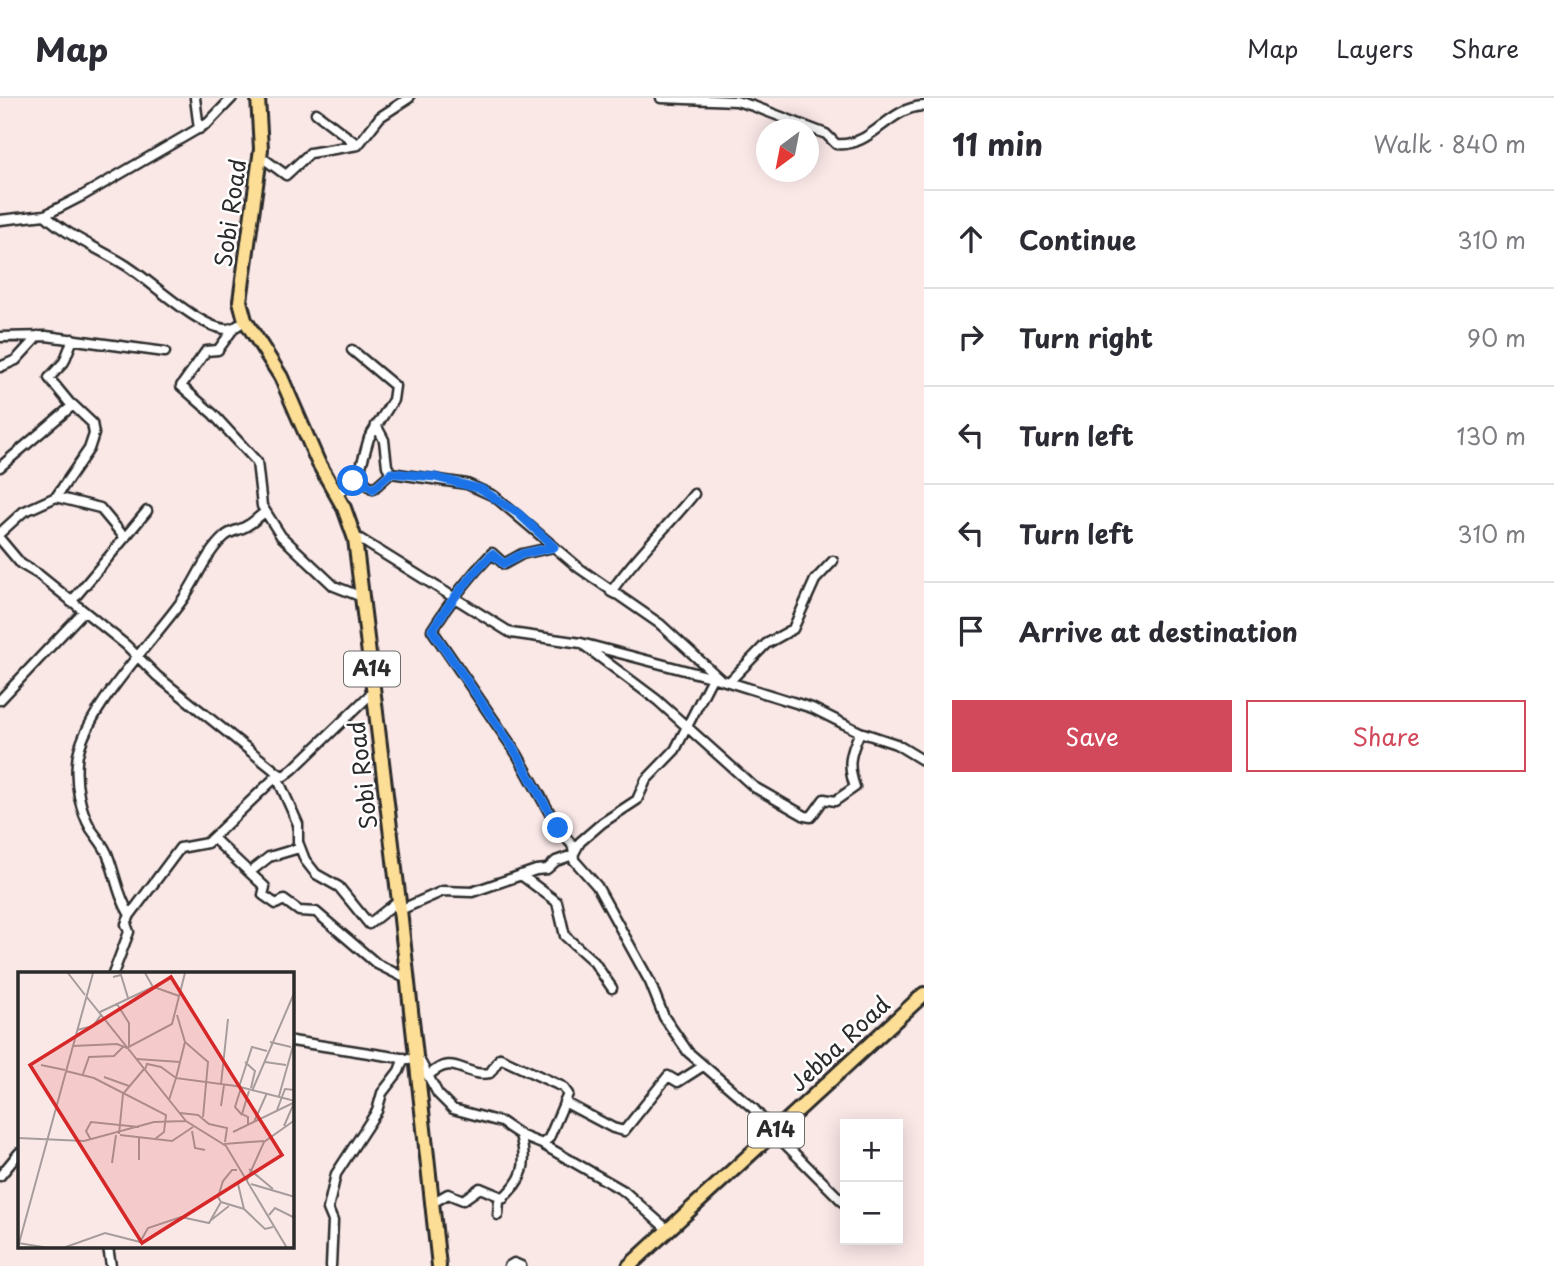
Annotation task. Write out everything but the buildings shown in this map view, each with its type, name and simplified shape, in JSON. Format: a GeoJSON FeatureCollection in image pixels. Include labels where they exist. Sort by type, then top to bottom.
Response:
{"type":"FeatureCollection","features":[{"type":"Feature","properties":{"kind":"highway","name":"Sobi Road"},"geometry":{"type":"LineString","coordinates":[[258,98],[260,156],[241,293],[240,324],[281,377],[355,539],[399,905],[410,1059],[433,1202],[439,1266]]}},
{"type":"Feature","properties":{"kind":"highway","name":"Jebba Road"},"geometry":{"type":"LineString","coordinates":[[629,1266],[776,1135],[924,995]]}},
{"type":"Feature","properties":{"kind":"highway","name":"A14"},"geometry":{"type":"LineString","coordinates":[[639,1266],[776,1135],[924,1003]]}},
{"type":"Feature","properties":{"kind":"street"},"geometry":{"type":"LineString","coordinates":[[195,98],[199,129]]}},
{"type":"Feature","properties":{"kind":"street"},"geometry":{"type":"LineString","coordinates":[[0,220],[45,215],[199,129],[232,98]]}},
{"type":"Feature","properties":{"kind":"street"},"geometry":{"type":"LineString","coordinates":[[258,98],[264,98]]}},
{"type":"Feature","properties":{"kind":"street"},"geometry":{"type":"LineString","coordinates":[[260,156],[286,175],[310,153],[358,145],[380,117],[409,98]]}},
{"type":"Feature","properties":{"kind":"street"},"geometry":{"type":"LineString","coordinates":[[661,98],[736,102],[753,106],[826,134],[836,144],[851,146],[881,128],[890,117],[912,106],[924,106]]}},
{"type":"Feature","properties":{"kind":"street"},"geometry":{"type":"LineString","coordinates":[[316,113],[358,145]]}},
{"type":"Feature","properties":{"kind":"street"},"geometry":{"type":"LineString","coordinates":[[45,215],[87,246],[134,271],[184,309],[220,327],[240,324]]}},
{"type":"Feature","properties":{"kind":"street"},"geometry":{"type":"LineString","coordinates":[[240,324],[218,350],[206,351],[181,386],[213,414],[257,462],[259,499],[281,536],[334,586],[362,597]]}},
{"type":"Feature","properties":{"kind":"street"},"geometry":{"type":"LineString","coordinates":[[0,367],[16,360],[38,336]]}},
{"type":"Feature","properties":{"kind":"street"},"geometry":{"type":"LineString","coordinates":[[0,337],[38,336],[165,352]]}},
{"type":"Feature","properties":{"kind":"street"},"geometry":{"type":"LineString","coordinates":[[0,533],[23,512],[55,497],[84,460],[93,442],[92,423],[49,378],[64,362],[73,340]]}},
{"type":"Feature","properties":{"kind":"street"},"geometry":{"type":"LineString","coordinates":[[337,495],[358,477],[363,452],[376,425],[393,400],[395,386],[352,350]]}},
{"type":"Feature","properties":{"kind":"street"},"geometry":{"type":"LineString","coordinates":[[0,467],[73,405]]}},
{"type":"Feature","properties":{"kind":"street"},"geometry":{"type":"LineString","coordinates":[[376,425],[384,440],[387,466],[391,473]]}},
{"type":"Feature","properties":{"kind":"street"},"geometry":{"type":"LineString","coordinates":[[358,477],[373,489],[391,473],[435,477],[481,489],[519,514],[554,547],[611,592],[660,624],[691,654],[725,681]]}},
{"type":"Feature","properties":{"kind":"street"},"geometry":{"type":"LineString","coordinates":[[611,592],[625,570],[641,557],[649,543],[694,494]]}},
{"type":"Feature","properties":{"kind":"street"},"geometry":{"type":"LineString","coordinates":[[55,497],[100,508],[125,538]]}},
{"type":"Feature","properties":{"kind":"street"},"geometry":{"type":"LineString","coordinates":[[72,602],[84,583],[147,511]]}},
{"type":"Feature","properties":{"kind":"street"},"geometry":{"type":"LineString","coordinates":[[130,915],[119,896],[116,875],[109,857],[85,817],[77,762],[81,746],[100,708],[137,656],[181,602],[211,551],[232,531],[248,525],[265,512]]}},
{"type":"Feature","properties":{"kind":"street"},"geometry":{"type":"LineString","coordinates":[[0,539],[21,564],[72,602],[278,775],[298,824],[299,848],[313,871],[339,887],[369,925],[399,905],[443,891],[472,891],[547,869],[556,861],[573,855],[580,842],[602,823],[637,800],[646,780],[668,758],[687,729],[712,678]]}},
{"type":"Feature","properties":{"kind":"street"},"geometry":{"type":"LineString","coordinates":[[355,539],[511,634],[580,643],[725,681],[812,708],[860,732],[896,744],[924,761]]}},
{"type":"Feature","properties":{"kind":"street"},"geometry":{"type":"LineString","coordinates":[[0,555],[7,547]]}},
{"type":"Feature","properties":{"kind":"street"},"geometry":{"type":"LineString","coordinates":[[554,547],[522,554],[504,564],[492,554],[447,603],[432,630],[517,754],[558,828],[573,846],[573,855],[597,886],[650,982],[664,1017],[688,1052],[754,1109],[840,1199]]}},
{"type":"Feature","properties":{"kind":"street"},"geometry":{"type":"LineString","coordinates":[[725,681],[766,644],[793,629],[815,580],[832,561]]}},
{"type":"Feature","properties":{"kind":"street"},"geometry":{"type":"LineString","coordinates":[[0,700],[83,612]]}},
{"type":"Feature","properties":{"kind":"street"},"geometry":{"type":"LineString","coordinates":[[580,643],[657,700],[754,787],[811,817],[824,799],[835,801],[855,787],[849,771],[849,757],[860,732]]}},
{"type":"Feature","properties":{"kind":"street"},"geometry":{"type":"LineString","coordinates":[[687,671],[691,654]]}},
{"type":"Feature","properties":{"kind":"street"},"geometry":{"type":"LineString","coordinates":[[278,775],[284,776],[293,769],[374,691]]}},
{"type":"Feature","properties":{"kind":"street"},"geometry":{"type":"LineString","coordinates":[[114,972],[129,932],[126,924],[130,915],[180,848],[187,844],[204,845],[278,775]]}},
{"type":"Feature","properties":{"kind":"street"},"geometry":{"type":"LineString","coordinates":[[213,838],[265,887],[263,895],[269,901],[276,904],[284,900],[299,911],[316,912],[377,964],[405,978]]}},
{"type":"Feature","properties":{"kind":"street"},"geometry":{"type":"LineString","coordinates":[[250,872],[269,857],[299,848]]}},
{"type":"Feature","properties":{"kind":"street"},"geometry":{"type":"LineString","coordinates":[[521,875],[556,902],[565,936],[594,962],[612,988]]}},
{"type":"Feature","properties":{"kind":"street"},"geometry":{"type":"LineString","coordinates":[[294,1041],[422,1063],[438,1094],[453,1109],[497,1121],[542,1144],[624,1191],[668,1230]]}},
{"type":"Feature","properties":{"kind":"street"},"geometry":{"type":"LineString","coordinates":[[331,1266],[333,1221],[328,1209],[336,1174],[377,1111],[382,1093],[410,1059]]}},
{"type":"Feature","properties":{"kind":"street"},"geometry":{"type":"LineString","coordinates":[[428,1076],[440,1066],[448,1064],[484,1074],[490,1073],[496,1060],[505,1059],[563,1087],[568,1092],[549,1138],[542,1144]]}},
{"type":"Feature","properties":{"kind":"street"},"geometry":{"type":"LineString","coordinates":[[564,1102],[613,1128],[624,1130],[668,1076],[678,1082],[703,1066]]}},
{"type":"Feature","properties":{"kind":"street"},"geometry":{"type":"LineString","coordinates":[[498,1215],[498,1206],[526,1165],[526,1154],[520,1135]]}},
{"type":"Feature","properties":{"kind":"street"},"geometry":{"type":"LineString","coordinates":[[0,1177],[18,1154]]}},
{"type":"Feature","properties":{"kind":"street"},"geometry":{"type":"LineString","coordinates":[[433,1202],[449,1194],[463,1200],[480,1188],[504,1198]]}},
{"type":"Feature","properties":{"kind":"street"},"geometry":{"type":"LineString","coordinates":[[108,1248],[111,1266]]}},
{"type":"Feature","properties":{"kind":"street"},"geometry":{"type":"LineString","coordinates":[[509,1266],[514,1262],[521,1266]]}},
{"type":"Feature","properties":{"kind":"route"},"geometry":{"type":"LineString","coordinates":[[353,481],[358,477],[373,489],[391,473],[416,474],[467,484],[494,496],[554,547],[522,554],[504,564],[492,554],[457,597],[447,603],[432,630],[517,754],[558,828]]}}]}
